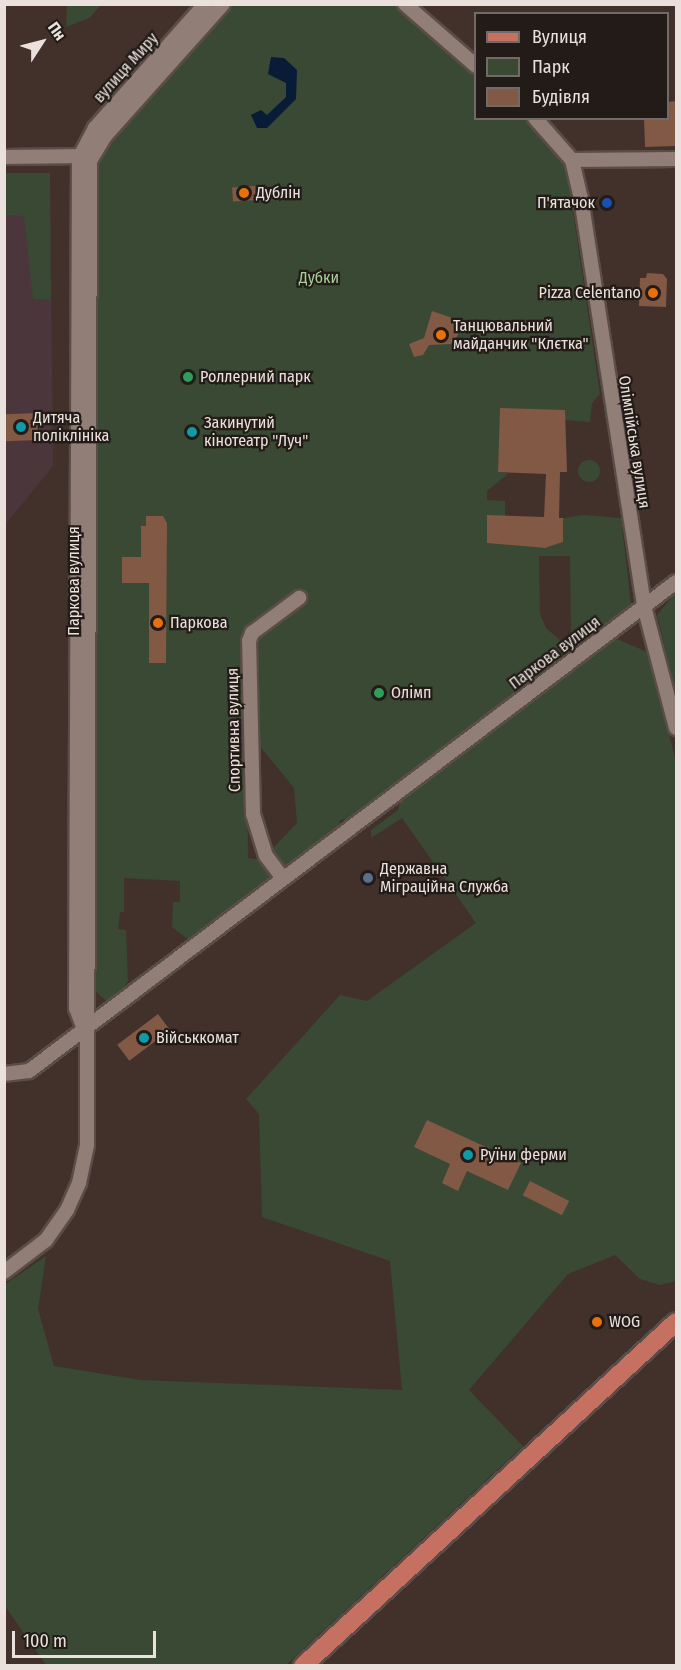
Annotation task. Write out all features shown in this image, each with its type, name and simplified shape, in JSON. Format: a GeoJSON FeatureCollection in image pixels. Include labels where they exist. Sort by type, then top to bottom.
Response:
{"type":"FeatureCollection","features":[{"type":"Feature","properties":{"kind":"main road"},"geometry":{"type":"LineString","coordinates":[[303,1665],[676,1322]]}},
{"type":"Feature","properties":{"kind":"street","name":"вулиця Миру"},"geometry":{"type":"LineString","coordinates":[[79,158],[96,128],[205,4]]}},
{"type":"Feature","properties":{"kind":"street","name":"вулиця Миру"},"geometry":{"type":"LineString","coordinates":[[105,136],[224,4]]}},
{"type":"Feature","properties":{"kind":"street"},"geometry":{"type":"LineString","coordinates":[[405,4],[474,64]]}},
{"type":"Feature","properties":{"kind":"street"},"geometry":{"type":"LineString","coordinates":[[537,120],[572,160],[676,159]]}},
{"type":"Feature","properties":{"kind":"street","name":"Паркова вулиця"},"geometry":{"type":"LineString","coordinates":[[84,1029],[90,1005],[90,161],[105,136]]}},
{"type":"Feature","properties":{"kind":"street"},"geometry":{"type":"LineString","coordinates":[[4,158],[79,158],[94,154]]}},
{"type":"Feature","properties":{"kind":"street","name":"Паркова вулиця"},"geometry":{"type":"LineString","coordinates":[[79,158],[76,1008],[84,1029]]}},
{"type":"Feature","properties":{"kind":"street","name":"Олімпійська вулиця"},"geometry":{"type":"LineString","coordinates":[[572,160],[644,606],[676,728]]}},
{"type":"Feature","properties":{"kind":"street","name":"Паркова вулиця"},"geometry":{"type":"LineString","coordinates":[[84,1029],[282,877],[676,582]]}},
{"type":"Feature","properties":{"kind":"street","name":"Спортивна вулиця"},"geometry":{"type":"LineString","coordinates":[[282,877],[266,856],[253,814],[249,641],[252,633],[299,598]]}},
{"type":"Feature","properties":{"kind":"street"},"geometry":{"type":"LineString","coordinates":[[4,1074],[29,1071],[84,1029]]}},
{"type":"Feature","properties":{"kind":"street"},"geometry":{"type":"LineString","coordinates":[[4,1272],[46,1240],[68,1210],[79,1183],[87,1145],[84,1029]]}},
{"type":"Feature","properties":{"kind":"shaded area"},"geometry":{"type":"Polygon","coordinates":[[[5,173],[50,173],[53,466],[5,525],[5,173]]]}},
{"type":"Feature","properties":{"kind":"green space"},"geometry":{"type":"Polygon","coordinates":[[[67,4],[101,5],[89,18],[66,27],[67,4]]]}},
{"type":"Feature","properties":{"kind":"green space","name":"Дубки"},"geometry":{"type":"Polygon","coordinates":[[[226,5],[396,5],[474,73],[474,120],[527,120],[561,156],[567,170],[600,394],[592,403],[590,422],[565,420],[499,458],[498,472],[509,473],[487,491],[487,500],[505,501],[505,516],[487,516],[487,542],[545,548],[563,542],[563,518],[583,515],[621,518],[631,604],[588,640],[578,642],[571,634],[570,556],[539,556],[540,614],[546,628],[561,641],[563,659],[356,817],[340,820],[338,830],[299,855],[290,868],[279,865],[272,849],[297,823],[294,788],[259,745],[247,744],[248,858],[263,860],[275,879],[189,940],[172,927],[173,902],[180,902],[180,881],[124,878],[124,912],[120,912],[118,929],[126,930],[128,981],[119,996],[105,1000],[94,990],[96,163],[103,147],[226,5]]]}},
{"type":"Feature","properties":{"kind":"green space"},"geometry":{"type":"Polygon","coordinates":[[[5,173],[50,173],[51,300],[33,299],[24,216],[5,215],[5,173]]]}},
{"type":"Feature","properties":{"kind":"green space"},"geometry":{"type":"Polygon","coordinates":[[[589,460],[597,463],[600,471],[597,479],[589,482],[581,479],[578,471],[581,463],[589,460]]]}},
{"type":"Feature","properties":{"kind":"green space"},"geometry":{"type":"Polygon","coordinates":[[[676,592],[676,693],[657,615],[676,592]]]}},
{"type":"Feature","properties":{"kind":"green space"},"geometry":{"type":"Polygon","coordinates":[[[617,639],[645,651],[652,661],[676,763],[676,1281],[660,1285],[640,1279],[615,1255],[568,1274],[469,1390],[523,1446],[286,1665],[46,1665],[5,1606],[4,1285],[46,1256],[38,1309],[54,1366],[140,1380],[402,1390],[390,1261],[262,1217],[259,1114],[246,1099],[340,995],[367,1001],[476,923],[402,818],[371,838],[371,830],[398,810],[400,800],[604,645],[617,639]]]}},
{"type":"Feature","properties":{"kind":"water"},"geometry":{"type":"Polygon","coordinates":[[[271,57],[284,58],[297,70],[296,99],[267,128],[257,128],[251,115],[261,110],[267,115],[286,97],[286,83],[268,74],[271,57]]]}},
{"type":"Feature","properties":{"kind":"building"},"geometry":{"type":"Polygon","coordinates":[[[676,101],[676,146],[645,147],[644,120],[669,120],[669,102],[676,101]]]}},
{"type":"Feature","properties":{"kind":"building","name":"Дублін"},"geometry":{"type":"Polygon","coordinates":[[[255,186],[256,200],[233,202],[232,188],[255,186]]]}},
{"type":"Feature","properties":{"kind":"building","name":"Pizza Celentano"},"geometry":{"type":"Polygon","coordinates":[[[647,273],[663,274],[667,279],[666,307],[639,306],[640,278],[646,278],[647,273]]]}},
{"type":"Feature","properties":{"kind":"building","name":"Танцювальний майданчик \"Клєтка\""},"geometry":{"type":"Polygon","coordinates":[[[432,311],[455,319],[458,335],[451,344],[429,345],[423,355],[414,357],[409,344],[424,338],[432,311]]]}},
{"type":"Feature","properties":{"kind":"building"},"geometry":{"type":"Polygon","coordinates":[[[500,408],[565,410],[567,472],[560,472],[559,518],[563,518],[563,542],[545,548],[487,543],[487,515],[544,517],[546,474],[498,472],[500,408]]]}},
{"type":"Feature","properties":{"kind":"building","name":"Дитяча поліклініка"},"geometry":{"type":"Polygon","coordinates":[[[37,413],[38,440],[5,441],[4,414],[37,413]]]}},
{"type":"Feature","properties":{"kind":"building","name":"Паркова"},"geometry":{"type":"Polygon","coordinates":[[[146,516],[163,516],[167,523],[166,663],[149,663],[149,583],[122,583],[122,557],[141,557],[141,526],[146,526],[146,516]]]}},
{"type":"Feature","properties":{"kind":"building","name":"Військкомат"},"geometry":{"type":"Polygon","coordinates":[[[158,1014],[170,1030],[129,1061],[117,1045],[158,1014]]]}},
{"type":"Feature","properties":{"kind":"building","name":"Руїни ферми"},"geometry":{"type":"Polygon","coordinates":[[[427,1120],[521,1163],[508,1190],[467,1171],[458,1191],[442,1183],[450,1164],[414,1147],[427,1120]]]}},
{"type":"Feature","properties":{"kind":"building","name":"Руїни ферми"},"geometry":{"type":"Polygon","coordinates":[[[530,1181],[569,1201],[562,1215],[523,1195],[530,1181]]]}},
{"type":"Feature","properties":{"kind":"place","name":"Дублін"},"geometry":{"type":"Point","coordinates":[244,193]}},
{"type":"Feature","properties":{"kind":"place","name":"П'ятачок"},"geometry":{"type":"Point","coordinates":[607,203]}},
{"type":"Feature","properties":{"kind":"place","name":"Pizza Celentano"},"geometry":{"type":"Point","coordinates":[653,293]}},
{"type":"Feature","properties":{"kind":"place","name":"Танцювальний майданчик \"Клєтка\""},"geometry":{"type":"Point","coordinates":[441,335]}},
{"type":"Feature","properties":{"kind":"place","name":"Роллерний парк"},"geometry":{"type":"Point","coordinates":[188,377]}},
{"type":"Feature","properties":{"kind":"place","name":"Дитяча поліклініка"},"geometry":{"type":"Point","coordinates":[21,427]}},
{"type":"Feature","properties":{"kind":"place","name":"Закинутий кінотеатр \"Луч\""},"geometry":{"type":"Point","coordinates":[192,432]}},
{"type":"Feature","properties":{"kind":"place","name":"Паркова"},"geometry":{"type":"Point","coordinates":[158,623]}},
{"type":"Feature","properties":{"kind":"place","name":"Олімп"},"geometry":{"type":"Point","coordinates":[379,693]}},
{"type":"Feature","properties":{"kind":"place","name":"Державна Міграційна Служба"},"geometry":{"type":"Point","coordinates":[368,878]}},
{"type":"Feature","properties":{"kind":"place","name":"Військкомат"},"geometry":{"type":"Point","coordinates":[144,1038]}},
{"type":"Feature","properties":{"kind":"place","name":"Руїни ферми"},"geometry":{"type":"Point","coordinates":[468,1155]}},
{"type":"Feature","properties":{"kind":"place","name":"WOG"},"geometry":{"type":"Point","coordinates":[597,1322]}}]}
